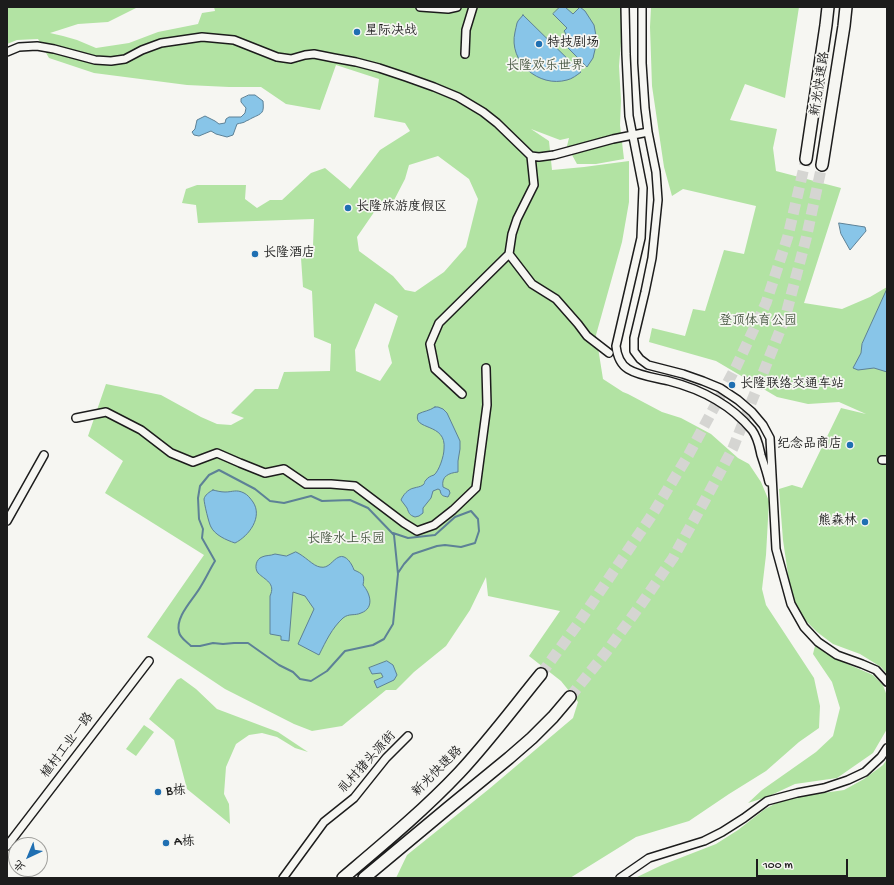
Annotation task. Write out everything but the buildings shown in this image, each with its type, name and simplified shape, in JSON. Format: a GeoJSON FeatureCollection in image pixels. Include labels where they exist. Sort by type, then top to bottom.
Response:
{"type":"FeatureCollection","features":[{"type":"Feature","properties":{"kind":"highway","name":"新光快速路"},"geometry":{"type":"LineString","coordinates":[[806,159],[828,7]]}},
{"type":"Feature","properties":{"kind":"highway","name":"新光快速路"},"geometry":{"type":"LineString","coordinates":[[822,165],[846,7]]}},
{"type":"Feature","properties":{"kind":"highway","name":"新光快速路"},"geometry":{"type":"LineString","coordinates":[[343,878],[428,804],[459,773],[541,674]]}},
{"type":"Feature","properties":{"kind":"highway"},"geometry":{"type":"LineString","coordinates":[[364,878],[510,758],[570,697]]}},
{"type":"Feature","properties":{"kind":"street"},"geometry":{"type":"LineString","coordinates":[[420,7],[457,7]]}},
{"type":"Feature","properties":{"kind":"street"},"geometry":{"type":"LineString","coordinates":[[465,54],[466,30],[473,7]]}},
{"type":"Feature","properties":{"kind":"street"},"geometry":{"type":"LineString","coordinates":[[625,7],[629,116],[644,188],[641,238],[616,346],[617,355],[621,363],[627,369],[635,373],[676,383],[699,392],[715,399],[741,418],[753,431],[759,444],[772,491]]}},
{"type":"Feature","properties":{"kind":"street"},"geometry":{"type":"LineString","coordinates":[[642,7],[642,63],[645,108],[656,172],[658,200],[652,258],[634,338],[634,351],[640,359],[648,364],[683,374],[720,388],[752,412],[763,425],[770,438],[776,549],[790,604],[804,627],[818,642],[837,655],[876,670],[887,682]]}},
{"type":"Feature","properties":{"kind":"street"},"geometry":{"type":"LineString","coordinates":[[7,52],[19,47],[37,46],[95,60],[111,61],[125,59],[142,50],[161,43],[202,37],[234,40],[277,57],[291,59],[314,54],[356,62],[406,77],[458,97],[483,112],[497,123],[531,156],[539,157],[554,155],[633,134],[648,132]]}},
{"type":"Feature","properties":{"kind":"street"},"geometry":{"type":"LineString","coordinates":[[462,394],[435,368],[430,344],[439,323],[509,254],[512,234],[517,219],[534,185],[531,156]]}},
{"type":"Feature","properties":{"kind":"street"},"geometry":{"type":"LineString","coordinates":[[509,254],[532,284],[556,299],[587,336],[609,353]]}},
{"type":"Feature","properties":{"kind":"street"},"geometry":{"type":"LineString","coordinates":[[76,418],[106,412],[141,430],[171,453],[193,462],[217,453],[265,473],[284,469],[306,484],[355,486],[416,531],[434,525],[453,510],[476,488],[487,405],[486,368]]}},
{"type":"Feature","properties":{"kind":"street"},"geometry":{"type":"LineString","coordinates":[[7,521],[44,455]]}},
{"type":"Feature","properties":{"kind":"street","name":"植村工业一路"},"geometry":{"type":"LineString","coordinates":[[7,846],[149,661]]}},
{"type":"Feature","properties":{"kind":"street","name":"礼村猪头源街"},"geometry":{"type":"LineString","coordinates":[[283,878],[324,822],[354,798],[386,758],[408,736]]}},
{"type":"Feature","properties":{"kind":"street"},"geometry":{"type":"LineString","coordinates":[[620,878],[649,858],[704,841],[722,832],[767,801],[824,788],[848,780],[865,772],[882,757],[887,748]]}},
{"type":"Feature","properties":{"kind":"green space"},"geometry":{"type":"Polygon","coordinates":[[[7,7],[138,7],[108,22],[78,24],[50,33],[77,40],[96,48],[129,43],[158,32],[198,24],[202,13],[215,11],[214,7],[621,7],[622,30],[619,66],[621,101],[620,125],[624,159],[596,164],[577,164],[567,146],[569,138],[560,140],[531,129],[549,141],[552,170],[629,161],[629,202],[622,242],[596,335],[603,379],[623,392],[662,412],[681,418],[711,434],[738,458],[749,464],[761,482],[769,501],[766,555],[762,589],[766,605],[814,678],[820,706],[819,728],[799,742],[766,771],[689,821],[636,837],[570,878],[396,878],[407,855],[489,789],[573,718],[578,702],[561,681],[529,656],[560,611],[488,596],[486,577],[470,610],[446,646],[414,672],[396,690],[386,690],[342,726],[312,731],[294,724],[225,689],[147,637],[204,555],[105,493],[123,461],[88,436],[106,384],[161,395],[217,424],[231,425],[244,418],[231,413],[255,389],[278,389],[284,372],[330,371],[331,344],[314,337],[312,291],[303,287],[301,258],[313,246],[314,219],[198,223],[196,205],[182,203],[186,189],[197,185],[246,185],[245,199],[257,208],[270,200],[282,200],[311,173],[325,168],[350,189],[380,150],[410,131],[405,123],[374,117],[379,79],[336,65],[320,110],[286,104],[261,87],[187,85],[94,73],[49,58],[38,39],[17,40],[7,44],[7,7]],[[438,156],[409,165],[405,179],[390,208],[381,202],[357,237],[359,251],[393,276],[405,290],[415,292],[444,272],[466,247],[478,199],[469,179],[438,156]],[[375,303],[355,350],[356,371],[380,381],[392,363],[388,346],[398,316],[375,303]]]}},
{"type":"Feature","properties":{"kind":"green space","name":"登顶体育公园"},"geometry":{"type":"Polygon","coordinates":[[[651,7],[799,7],[785,98],[745,84],[730,120],[777,129],[773,148],[776,171],[841,188],[804,303],[842,309],[870,297],[887,287],[887,674],[881,667],[860,654],[833,644],[817,632],[801,616],[791,595],[783,540],[779,489],[792,485],[802,488],[841,408],[866,414],[839,402],[808,404],[777,397],[716,361],[649,342],[652,328],[685,336],[693,309],[705,311],[724,250],[744,254],[756,206],[683,189],[672,196],[664,167],[652,86],[650,27],[651,7]]]}},
{"type":"Feature","properties":{"kind":"green space"},"geometry":{"type":"Polygon","coordinates":[[[815,646],[845,663],[873,675],[883,685],[887,696],[887,729],[873,753],[837,778],[795,784],[767,797],[748,803],[762,790],[816,752],[833,736],[840,708],[832,682],[813,654],[815,646]]]}},
{"type":"Feature","properties":{"kind":"green space"},"geometry":{"type":"Polygon","coordinates":[[[181,678],[196,689],[217,709],[278,732],[308,752],[295,748],[277,737],[262,733],[249,735],[236,744],[226,767],[224,794],[229,804],[230,824],[187,789],[174,740],[149,719],[177,680],[181,678]]]}},
{"type":"Feature","properties":{"kind":"green space"},"geometry":{"type":"Polygon","coordinates":[[[144,725],[154,732],[136,756],[126,749],[144,725]]]}},
{"type":"Feature","properties":{"kind":"green space"},"geometry":{"type":"Polygon","coordinates":[[[887,759],[887,878],[635,878],[662,865],[716,844],[738,830],[765,809],[782,800],[844,790],[864,779],[883,765],[887,759]]]}},
{"type":"Feature","properties":{"kind":"water"},"geometry":{"type":"Polygon","coordinates":[[[560,7],[565,7],[573,14],[580,7],[585,11],[594,25],[597,41],[593,58],[587,67],[560,40],[566,34],[564,31],[567,28],[553,14],[560,7]]]}},
{"type":"Feature","properties":{"kind":"water"},"geometry":{"type":"Polygon","coordinates":[[[523,15],[581,72],[569,79],[556,81],[546,80],[536,76],[528,70],[516,53],[514,43],[517,23],[523,15]]]}},
{"type":"Feature","properties":{"kind":"water"},"geometry":{"type":"Polygon","coordinates":[[[249,95],[255,95],[263,101],[263,110],[258,115],[237,124],[233,135],[227,137],[211,131],[199,136],[194,135],[192,132],[195,129],[197,120],[205,116],[219,124],[225,123],[226,119],[229,117],[241,117],[245,113],[246,108],[241,102],[241,99],[249,95]]]}},
{"type":"Feature","properties":{"kind":"water"},"geometry":{"type":"Polygon","coordinates":[[[839,223],[865,227],[866,231],[850,250],[841,234],[839,223]]]}},
{"type":"Feature","properties":{"kind":"water"},"geometry":{"type":"Polygon","coordinates":[[[887,289],[887,372],[874,368],[858,370],[853,368],[861,353],[862,344],[887,289]]]}},
{"type":"Feature","properties":{"kind":"water"},"geometry":{"type":"Polygon","coordinates":[[[435,407],[443,409],[447,413],[460,441],[458,472],[449,474],[443,480],[443,487],[449,490],[450,493],[448,497],[442,495],[438,489],[433,491],[431,498],[423,508],[423,513],[415,517],[410,514],[401,500],[404,494],[412,489],[420,487],[428,478],[434,475],[441,463],[444,449],[443,440],[436,431],[420,423],[418,419],[418,414],[435,407]]]}},
{"type":"Feature","properties":{"kind":"water"},"geometry":{"type":"Polygon","coordinates":[[[213,490],[224,492],[241,492],[249,497],[256,508],[253,526],[245,536],[235,543],[218,535],[210,525],[204,499],[207,494],[213,490]]]}},
{"type":"Feature","properties":{"kind":"water"},"geometry":{"type":"Polygon","coordinates":[[[296,552],[320,567],[328,566],[339,557],[342,556],[346,558],[354,570],[363,575],[363,585],[368,592],[370,600],[370,604],[365,611],[343,618],[339,622],[332,630],[319,655],[298,644],[314,609],[305,596],[293,592],[289,641],[281,640],[281,636],[270,634],[270,596],[272,588],[269,582],[258,573],[256,564],[260,558],[264,556],[275,554],[286,556],[296,552]]]}},
{"type":"Feature","properties":{"kind":"water"},"geometry":{"type":"Polygon","coordinates":[[[387,661],[393,665],[397,675],[394,680],[377,688],[374,681],[383,677],[381,673],[372,674],[369,668],[387,661]]]}},
{"type":"Feature","properties":{"kind":"waterway"},"geometry":{"type":"LineString","coordinates":[[219,470],[255,489],[270,501],[284,503],[311,496],[322,501],[350,500],[368,508],[394,535],[398,574],[393,624],[384,639],[373,645],[345,651],[327,671],[311,681],[300,679],[293,672],[279,665],[248,643],[213,643],[200,646],[191,646],[184,640],[179,632],[182,614],[198,591],[215,561],[202,538],[203,529],[199,519],[198,498],[200,486],[209,475],[219,470]]}},
{"type":"Feature","properties":{"kind":"waterway"},"geometry":{"type":"LineString","coordinates":[[393,533],[408,538],[435,535],[455,517],[471,511],[478,519],[479,531],[475,543],[461,547],[445,545],[437,546],[413,554],[398,573]]}},
{"type":"Feature","properties":{"kind":"tunnel"},"geometry":{"type":"LineString","coordinates":[[541,674],[577,625],[652,515],[689,454],[736,367],[766,303],[788,236],[806,159]]}},
{"type":"Feature","properties":{"kind":"tunnel"},"geometry":{"type":"LineString","coordinates":[[570,697],[607,651],[673,558],[733,448],[785,318],[806,239],[822,165]]}},
{"type":"Feature","properties":{"kind":"place","name":"星际决战"},"geometry":{"type":"Point","coordinates":[357,32]}},
{"type":"Feature","properties":{"kind":"place","name":"特技剧场"},"geometry":{"type":"Point","coordinates":[539,44]}},
{"type":"Feature","properties":{"kind":"place","name":"长隆旅游度假区"},"geometry":{"type":"Point","coordinates":[348,208]}},
{"type":"Feature","properties":{"kind":"place","name":"长隆酒店"},"geometry":{"type":"Point","coordinates":[255,254]}},
{"type":"Feature","properties":{"kind":"place","name":"长隆联络交通车站"},"geometry":{"type":"Point","coordinates":[732,385]}},
{"type":"Feature","properties":{"kind":"place","name":"纪念品商店"},"geometry":{"type":"Point","coordinates":[850,445]}},
{"type":"Feature","properties":{"kind":"place","name":"熊森林"},"geometry":{"type":"Point","coordinates":[865,522]}},
{"type":"Feature","properties":{"kind":"place","name":"B栋"},"geometry":{"type":"Point","coordinates":[158,792]}},
{"type":"Feature","properties":{"kind":"place","name":"A栋"},"geometry":{"type":"Point","coordinates":[166,843]}},
{"type":"Feature","properties":{"kind":"park label","name":"长隆欢乐世界"},"geometry":{"type":"Point","coordinates":[545,67]}},
{"type":"Feature","properties":{"kind":"park label","name":"长隆水上乐园"},"geometry":{"type":"Point","coordinates":[346,540]}}]}
